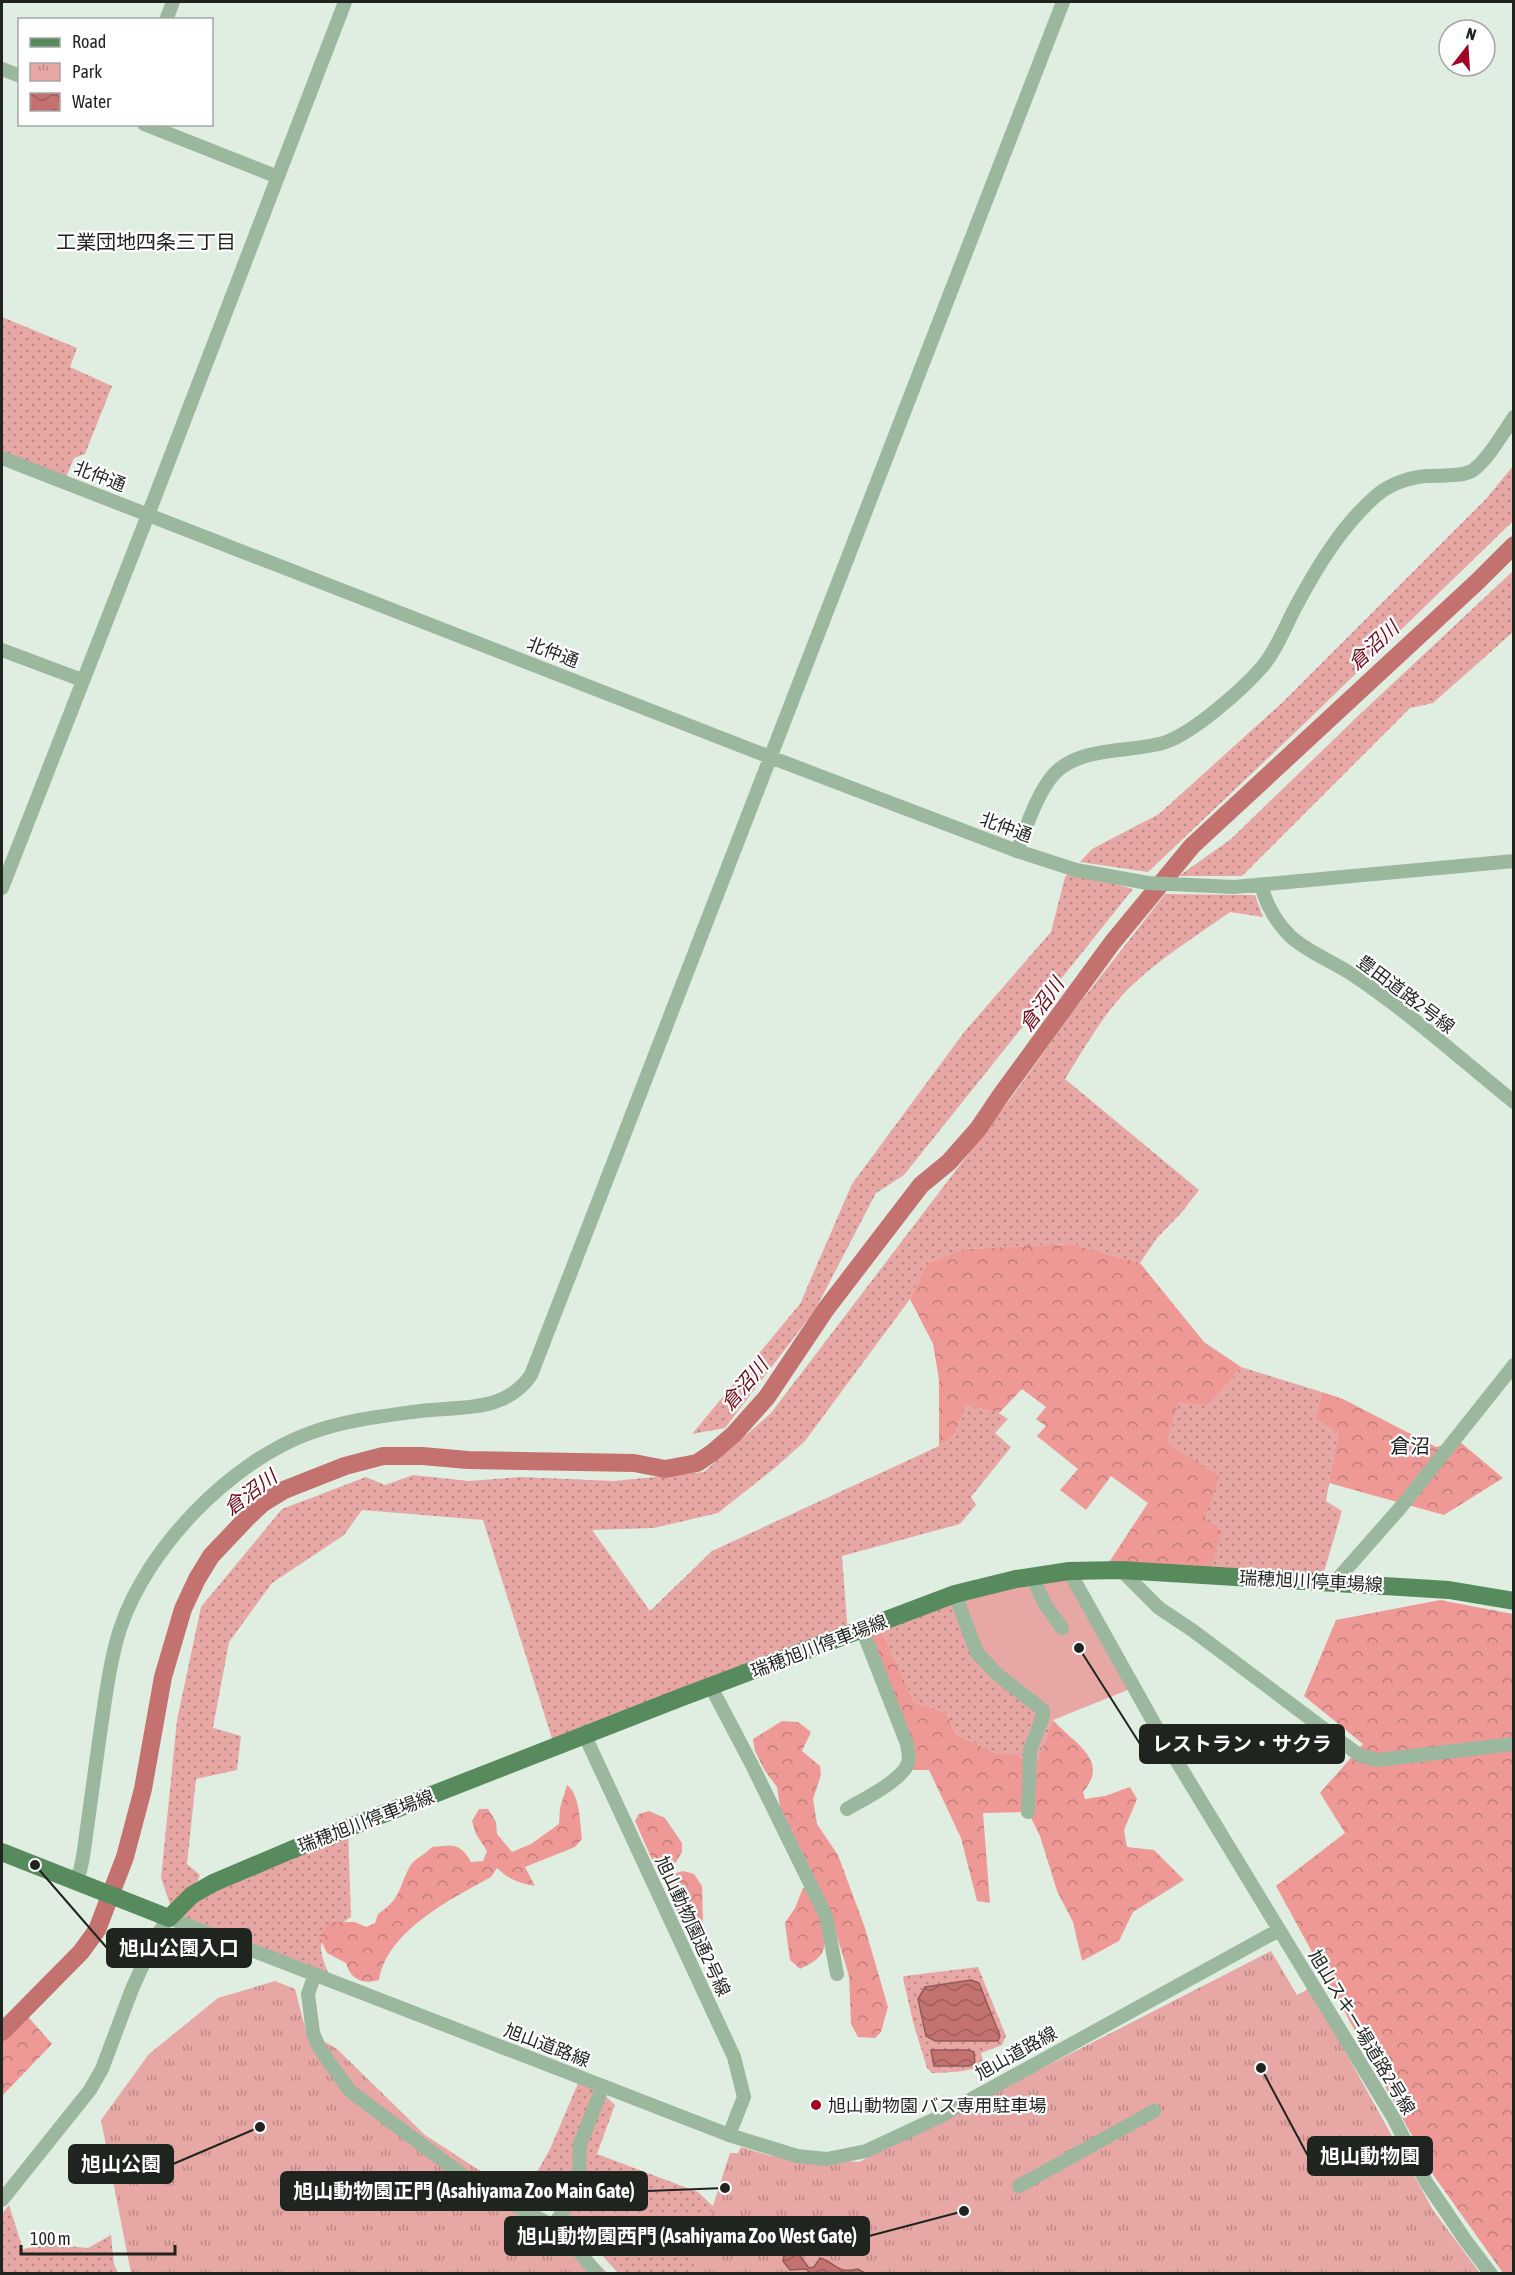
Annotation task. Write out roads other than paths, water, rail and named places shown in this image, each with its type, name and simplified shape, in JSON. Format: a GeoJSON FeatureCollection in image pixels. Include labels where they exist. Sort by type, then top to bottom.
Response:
{"type":"FeatureCollection","features":[{"type":"Feature","properties":{"kind":"main road","name":"瑞穂旭川停車場線"},"geometry":{"type":"LineString","coordinates":[[169,1918],[192,1895],[254,1865],[955,1594],[1016,1579],[1069,1571],[1121,1570],[1449,1590],[1514,1601]]}},
{"type":"Feature","properties":{"kind":"main road"},"geometry":{"type":"LineString","coordinates":[[2,1852],[169,1918]]}},
{"type":"Feature","properties":{"kind":"street"},"geometry":{"type":"LineString","coordinates":[[167,18],[173,2]]}},
{"type":"Feature","properties":{"kind":"street"},"geometry":{"type":"LineString","coordinates":[[2,888],[345,2]]}},
{"type":"Feature","properties":{"kind":"street"},"geometry":{"type":"LineString","coordinates":[[82,1884],[80,1871],[110,1669],[120,1628],[147,1572],[182,1526],[243,1468],[278,1446],[336,1424],[379,1416],[495,1404],[522,1389],[531,1375],[1063,2]]}},
{"type":"Feature","properties":{"kind":"street"},"geometry":{"type":"LineString","coordinates":[[2,69],[18,75]]}},
{"type":"Feature","properties":{"kind":"street"},"geometry":{"type":"LineString","coordinates":[[149,126],[278,177]]}},
{"type":"Feature","properties":{"kind":"street"},"geometry":{"type":"LineString","coordinates":[[1017,851],[1044,788],[1056,772],[1092,754],[1111,749],[1163,743],[1181,736],[1218,707],[1263,666],[1327,556],[1357,514],[1380,493],[1398,483],[1424,476],[1469,472],[1479,466],[1514,417]]}},
{"type":"Feature","properties":{"kind":"street","name":"北仲通"},"geometry":{"type":"LineString","coordinates":[[2,458],[770,758],[1017,851],[1093,874],[1148,883],[1261,885],[1514,861]]}},
{"type":"Feature","properties":{"kind":"street"},"geometry":{"type":"LineString","coordinates":[[2,650],[82,680]]}},
{"type":"Feature","properties":{"kind":"street","name":"豊田道路2号線"},"geometry":{"type":"LineString","coordinates":[[1261,885],[1273,915],[1290,935],[1311,951],[1355,976],[1514,1102]]}},
{"type":"Feature","properties":{"kind":"street"},"geometry":{"type":"LineString","coordinates":[[1334,1583],[1401,1507],[1514,1365]]}},
{"type":"Feature","properties":{"kind":"street"},"geometry":{"type":"LineString","coordinates":[[1121,1570],[1159,1608],[1192,1630],[1359,1755],[1377,1760],[1514,1744]]}},
{"type":"Feature","properties":{"kind":"street"},"geometry":{"type":"LineString","coordinates":[[1069,1571],[1165,1742],[1279,1930]]}},
{"type":"Feature","properties":{"kind":"street"},"geometry":{"type":"LineString","coordinates":[[1032,1576],[1046,1606],[1062,1628]]}},
{"type":"Feature","properties":{"kind":"street"},"geometry":{"type":"LineString","coordinates":[[955,1594],[977,1653],[998,1675],[1043,1710],[1043,1716],[1030,1750],[1028,1812]]}},
{"type":"Feature","properties":{"kind":"street"},"geometry":{"type":"LineString","coordinates":[[847,1809],[894,1779],[905,1770],[909,1761],[907,1744],[862,1629]]}},
{"type":"Feature","properties":{"kind":"street"},"geometry":{"type":"LineString","coordinates":[[711,1687],[752,1763],[826,1916],[837,1974]]}},
{"type":"Feature","properties":{"kind":"street","name":"旭山動物園通2号線"},"geometry":{"type":"LineString","coordinates":[[585,1736],[734,2057],[744,2097],[729,2135]]}},
{"type":"Feature","properties":{"kind":"street"},"geometry":{"type":"LineString","coordinates":[[2,2200],[94,2083],[151,1946],[169,1918]]}},
{"type":"Feature","properties":{"kind":"street","name":"旭山道路線"},"geometry":{"type":"LineString","coordinates":[[169,1918],[729,2135],[796,2156],[827,2158],[866,2151],[939,2117],[1279,1930]]}},
{"type":"Feature","properties":{"kind":"street","name":"旭山スキー場道路2号線"},"geometry":{"type":"LineString","coordinates":[[1279,1930],[1393,2117],[1426,2182],[1491,2274]]}},
{"type":"Feature","properties":{"kind":"street"},"geometry":{"type":"LineString","coordinates":[[315,1974],[308,1994],[313,2033],[320,2049],[350,2091],[473,2182],[553,2226],[574,2245],[597,2274]]}},
{"type":"Feature","properties":{"kind":"street"},"geometry":{"type":"LineString","coordinates":[[553,2226],[568,2204],[579,2174],[580,2144],[603,2086]]}},
{"type":"Feature","properties":{"kind":"street"},"geometry":{"type":"LineString","coordinates":[[1019,2186],[1154,2111]]}},
{"type":"Feature","properties":{"kind":"water"},"geometry":{"type":"Polygon","coordinates":[[[971,1980],[979,1983],[1000,2036],[998,2041],[935,2041],[926,2036],[918,1999],[925,1987],[971,1980]]]}},
{"type":"Feature","properties":{"kind":"water"},"geometry":{"type":"Polygon","coordinates":[[[931,2050],[969,2050],[974,2052],[975,2064],[934,2066],[931,2050]]]}},
{"type":"Feature","properties":{"kind":"water"},"geometry":{"type":"Polygon","coordinates":[[[788,2251],[797,2252],[809,2268],[814,2267],[820,2258],[840,2269],[858,2269],[865,2273],[811,2274],[806,2269],[790,2270],[783,2261],[788,2251]]]}},
{"type":"Feature","properties":{"kind":"waterway","name":"倉沼川"},"geometry":{"type":"LineString","coordinates":[[2,2032],[81,1952],[97,1930],[125,1857],[143,1789],[163,1677],[183,1609],[211,1556],[247,1518],[263,1503],[284,1490],[345,1466],[383,1456],[634,1463],[665,1469],[697,1463],[712,1453],[734,1434],[767,1397],[826,1309],[921,1185],[949,1162],[978,1129],[1112,943],[1192,846],[1514,545]]}},
{"type":"Feature","properties":{"kind":"place","name":"レストラン・サクラ"},"geometry":{"type":"Point","coordinates":[1079,1648]}},
{"type":"Feature","properties":{"kind":"place","name":"旭山公園入口"},"geometry":{"type":"Point","coordinates":[35,1865]}},
{"type":"Feature","properties":{"kind":"place","name":"旭山動物園"},"geometry":{"type":"Point","coordinates":[1261,2068]}},
{"type":"Feature","properties":{"kind":"place","name":"旭山動物園 バス専用駐車場"},"geometry":{"type":"Point","coordinates":[816,2105]}},
{"type":"Feature","properties":{"kind":"place","name":"旭山公園"},"geometry":{"type":"Point","coordinates":[260,2127]}},
{"type":"Feature","properties":{"kind":"place","name":"旭山動物園正門 (Asahiyama Zoo Main Gate)"},"geometry":{"type":"Point","coordinates":[725,2188]}},
{"type":"Feature","properties":{"kind":"place","name":"旭山動物園西門 (Asahiyama Zoo West Gate)"},"geometry":{"type":"Point","coordinates":[964,2211]}},
{"type":"Feature","properties":{"kind":"district","name":"工業団地四条三丁目"},"geometry":{"type":"Point","coordinates":[146,241]}},
{"type":"Feature","properties":{"kind":"district","name":"倉沼"},"geometry":{"type":"Point","coordinates":[1410,1445]}}]}
